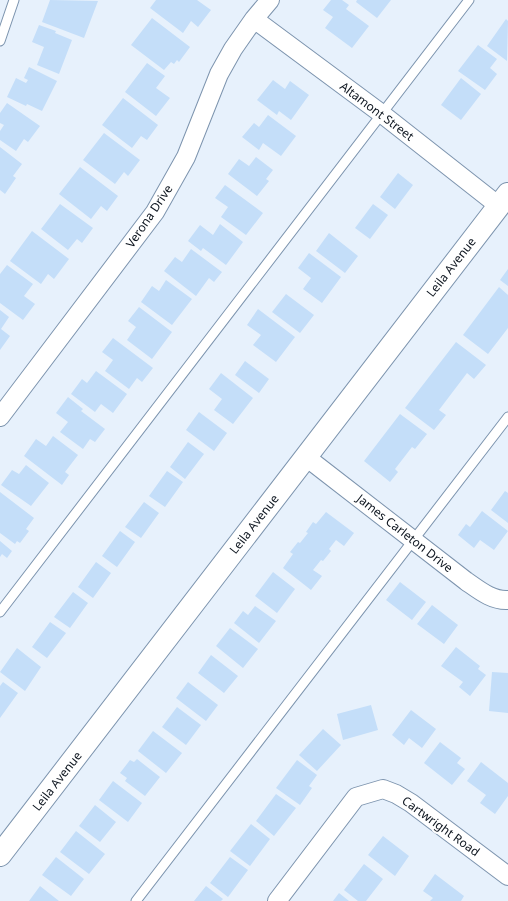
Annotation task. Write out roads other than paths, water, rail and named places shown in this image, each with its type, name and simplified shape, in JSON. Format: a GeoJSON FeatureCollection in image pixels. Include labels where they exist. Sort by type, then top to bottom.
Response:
{"type":"FeatureCollection","features":[{"type":"Feature","properties":{"kind":"street","name":"Verona Drive"},"geometry":{"type":"LineString","coordinates":[[0,417],[155,212],[186,157],[219,74],[232,49],[270,0]]}},
{"type":"Feature","properties":{"kind":"street","name":"Altamont Street"},"geometry":{"type":"LineString","coordinates":[[254,19],[382,114],[503,200]]}},
{"type":"Feature","properties":{"kind":"street","name":"Leila Avenue"},"geometry":{"type":"LineString","coordinates":[[0,855],[503,200]]}},
{"type":"Feature","properties":{"kind":"street","name":"James Carleton Drive"},"geometry":{"type":"LineString","coordinates":[[306,457],[483,593],[500,601],[508,600]]}},
{"type":"Feature","properties":{"kind":"street","name":"Cartwright Road"},"geometry":{"type":"LineString","coordinates":[[277,901],[356,797],[383,789],[396,794],[411,803],[508,876]]}},
{"type":"Feature","properties":{"kind":"lane"},"geometry":{"type":"LineString","coordinates":[[0,41],[14,0]]}},
{"type":"Feature","properties":{"kind":"lane"},"geometry":{"type":"LineString","coordinates":[[0,612],[470,0]]}},
{"type":"Feature","properties":{"kind":"lane"},"geometry":{"type":"LineString","coordinates":[[136,901],[508,417]]}}]}
